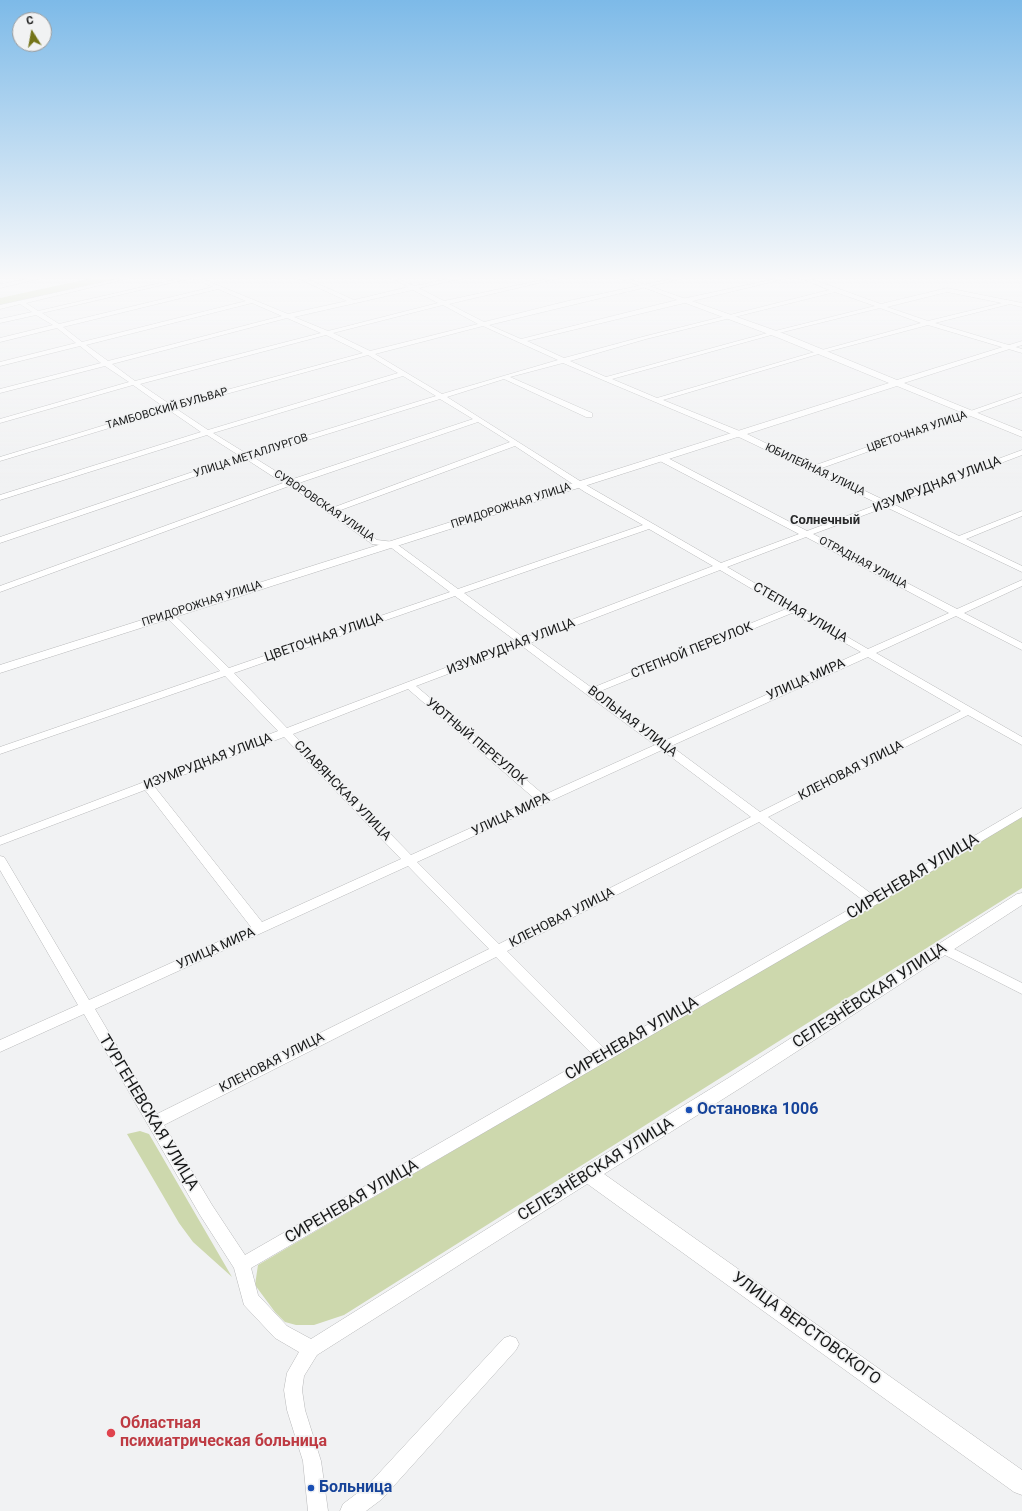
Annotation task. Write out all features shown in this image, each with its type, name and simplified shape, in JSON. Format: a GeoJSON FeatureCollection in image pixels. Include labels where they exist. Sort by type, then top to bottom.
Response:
{"type":"FeatureCollection","features":[{"type":"Feature","properties":{"kind":"street"},"geometry":{"type":"LineString","coordinates":[[0,364],[66,348]]}},
{"type":"Feature","properties":{"kind":"street","name":"СУВОРОВСКАЯ УЛИЦА"},"geometry":{"type":"LineString","coordinates":[[85,348],[169,408],[290,483],[375,542],[391,544]]}},
{"type":"Feature","properties":{"kind":"street"},"geometry":{"type":"LineString","coordinates":[[0,391],[166,348]]}},
{"type":"Feature","properties":{"kind":"street"},"geometry":{"type":"LineString","coordinates":[[0,421],[134,383],[271,348]]}},
{"type":"Feature","properties":{"kind":"street"},"geometry":{"type":"LineString","coordinates":[[357,348],[403,374]]}},
{"type":"Feature","properties":{"kind":"street","name":"ТАМБОВСКИЙ БУЛЬВАР"},"geometry":{"type":"LineString","coordinates":[[0,458],[169,408],[391,348]]}},
{"type":"Feature","properties":{"kind":"street","name":"ЮБИЛЕЙНАЯ УЛИЦА"},"geometry":{"type":"LineString","coordinates":[[535,348],[737,434],[1022,569]]}},
{"type":"Feature","properties":{"kind":"street"},"geometry":{"type":"LineString","coordinates":[[563,360],[610,348]]}},
{"type":"Feature","properties":{"kind":"street"},"geometry":{"type":"LineString","coordinates":[[606,379],[720,348]]}},
{"type":"Feature","properties":{"kind":"street"},"geometry":{"type":"LineString","coordinates":[[810,348],[1022,434]]}},
{"type":"Feature","properties":{"kind":"street"},"geometry":{"type":"LineString","coordinates":[[657,400],[837,348]]}},
{"type":"Feature","properties":{"kind":"street"},"geometry":{"type":"LineString","coordinates":[[1008,348],[1022,351]]}},
{"type":"Feature","properties":{"kind":"street","name":"ПРИДОРОЖНАЯ УЛИЦА"},"geometry":{"type":"LineString","coordinates":[[0,669],[1008,348]]}},
{"type":"Feature","properties":{"kind":"street","name":"УЛИЦА МЕТАЛЛУРГОВ"},"geometry":{"type":"LineString","coordinates":[[0,540],[248,456],[504,376],[563,360]]}},
{"type":"Feature","properties":{"kind":"street"},"geometry":{"type":"LineString","coordinates":[[0,498],[208,432],[403,374]]}},
{"type":"Feature","properties":{"kind":"street","name":"СТЕПНАЯ УЛИЦА"},"geometry":{"type":"LineString","coordinates":[[403,374],[442,396],[579,484],[649,526],[1022,742]]}},
{"type":"Feature","properties":{"kind":"street"},"geometry":{"type":"LineString","coordinates":[[504,376],[589,415]]}},
{"type":"Feature","properties":{"kind":"street","name":"ЦВЕТОЧНАЯ УЛИЦА"},"geometry":{"type":"LineString","coordinates":[[812,469],[1022,395]]}},
{"type":"Feature","properties":{"kind":"street"},"geometry":{"type":"LineString","coordinates":[[0,589],[290,483],[479,419]]}},
{"type":"Feature","properties":{"kind":"street"},"geometry":{"type":"LineString","coordinates":[[331,510],[515,443]]}},
{"type":"Feature","properties":{"kind":"street","name":"ИЗУМРУДНАЯ УЛИЦА"},"geometry":{"type":"LineString","coordinates":[[0,841],[1022,452]]}},
{"type":"Feature","properties":{"kind":"street","name":"ОТРАДНАЯ УЛИЦА"},"geometry":{"type":"LineString","coordinates":[[661,458],[1022,647]]}},
{"type":"Feature","properties":{"kind":"street"},"geometry":{"type":"LineString","coordinates":[[959,539],[1022,513]]}},
{"type":"Feature","properties":{"kind":"street","name":"ЦВЕТОЧНАЯ УЛИЦА"},"geometry":{"type":"LineString","coordinates":[[0,751],[649,526]]}},
{"type":"Feature","properties":{"kind":"street","name":"ВОЛЬНАЯ УЛИЦА"},"geometry":{"type":"LineString","coordinates":[[391,544],[873,901]]}},
{"type":"Feature","properties":{"kind":"street","name":"УЛИЦА МИРА"},"geometry":{"type":"LineString","coordinates":[[0,1046],[1022,583]]}},
{"type":"Feature","properties":{"kind":"street","name":"СТЕПНОЙ ПЕРЕУЛОК"},"geometry":{"type":"LineString","coordinates":[[590,692],[793,609]]}},
{"type":"Feature","properties":{"kind":"street","name":"СЛАВЯНСКАЯ УЛИЦА"},"geometry":{"type":"LineString","coordinates":[[169,615],[227,672],[497,950],[603,1056]]}},
{"type":"Feature","properties":{"kind":"street","name":"УЮТНЫЙ ПЕРЕУЛОК"},"geometry":{"type":"LineString","coordinates":[[409,685],[543,800]]}},
{"type":"Feature","properties":{"kind":"street","name":"КЛЕНОВАЯ УЛИЦА"},"geometry":{"type":"LineString","coordinates":[[155,1122],[968,710]]}},
{"type":"Feature","properties":{"kind":"street"},"geometry":{"type":"LineString","coordinates":[[147,786],[260,929]]}},
{"type":"Feature","properties":{"kind":"street","name":"СИРЕНЕВАЯ УЛИЦА"},"geometry":{"type":"LineString","coordinates":[[242,1265],[873,901],[1022,812]]}},
{"type":"Feature","properties":{"kind":"street","name":"ТУРГЕНЕВСКАЯ УЛИЦА"},"geometry":{"type":"LineString","coordinates":[[0,860],[214,1224],[242,1265],[250,1299],[281,1332],[311,1349]]}},
{"type":"Feature","properties":{"kind":"street","name":"СЕЛЕЗНЁВСКАЯ УЛИЦА"},"geometry":{"type":"LineString","coordinates":[[311,1349],[736,1082],[1022,898]]}},
{"type":"Feature","properties":{"kind":"street"},"geometry":{"type":"LineString","coordinates":[[944,949],[1022,989]]}},
{"type":"Feature","properties":{"kind":"street","name":"УЛИЦА ВЕРСТОВСКОГО"},"geometry":{"type":"LineString","coordinates":[[589,1174],[1022,1484]]}},
{"type":"Feature","properties":{"kind":"street"},"geometry":{"type":"LineString","coordinates":[[350,1511],[376,1492],[510,1344]]}},
{"type":"Feature","properties":{"kind":"street"},"geometry":{"type":"LineString","coordinates":[[311,1349],[296,1373],[293,1390],[296,1410],[312,1461],[318,1511]]}},
{"type":"Feature","properties":{"kind":"green space"},"geometry":{"type":"Polygon","coordinates":[[[1022,817],[1022,888],[344,1315],[314,1325],[296,1325],[285,1322],[275,1312],[255,1285],[258,1265],[1022,817]]]}},
{"type":"Feature","properties":{"kind":"green space"},"geometry":{"type":"Polygon","coordinates":[[[140,1131],[149,1134],[232,1277],[193,1242],[179,1223],[127,1134],[140,1131]]]}},
{"type":"Feature","properties":{"kind":"place","name":"Остановка 1006"},"geometry":{"type":"Point","coordinates":[689,1110]}},
{"type":"Feature","properties":{"kind":"place","name":"Областная психиатрическая больница"},"geometry":{"type":"Point","coordinates":[111,1433]}},
{"type":"Feature","properties":{"kind":"place","name":"Больница"},"geometry":{"type":"Point","coordinates":[311,1488]}},
{"type":"Feature","properties":{"kind":"district","name":"Солнечный"},"geometry":{"type":"Point","coordinates":[825,521]}}]}
